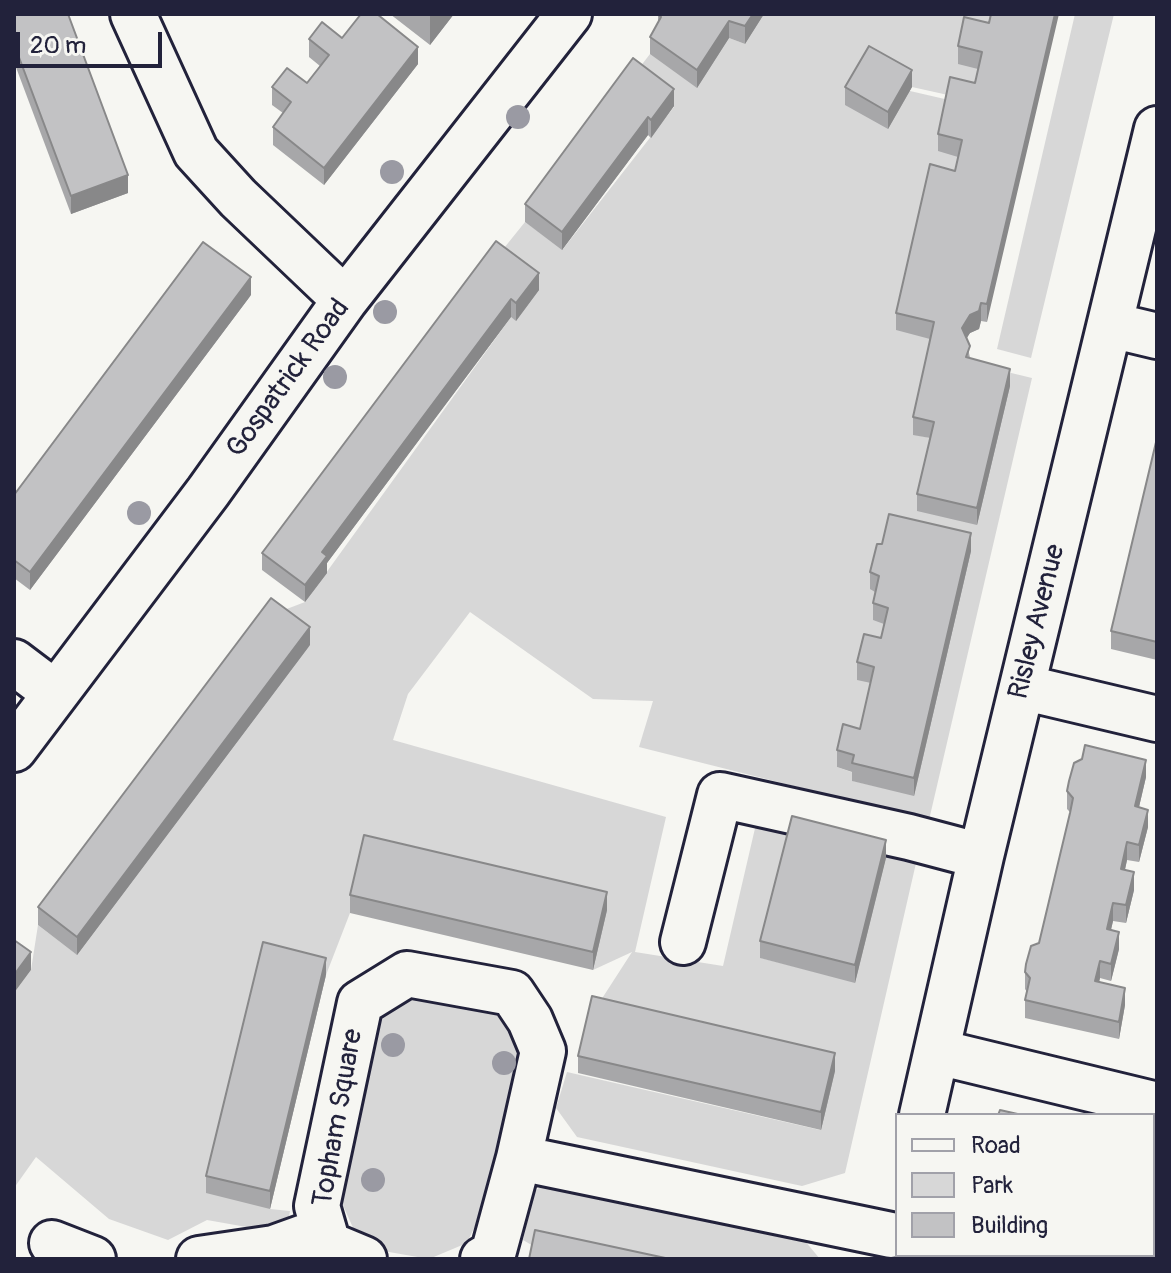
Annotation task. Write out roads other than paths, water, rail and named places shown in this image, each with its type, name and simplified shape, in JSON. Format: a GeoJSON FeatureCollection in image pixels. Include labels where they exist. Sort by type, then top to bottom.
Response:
{"type":"FeatureCollection","features":[{"type":"Feature","properties":{"kind":"street"},"geometry":{"type":"LineString","coordinates":[[133,14],[196,152],[238,198],[345,300]]}},
{"type":"Feature","properties":{"kind":"street","name":"Gospatrick Road"},"geometry":{"type":"LineString","coordinates":[[14,749],[208,492],[345,300],[569,14]]}},
{"type":"Feature","properties":{"kind":"street","name":"Risley Avenue"},"geometry":{"type":"LineString","coordinates":[[923,1113],[981,856],[1157,129]]}},
{"type":"Feature","properties":{"kind":"street"},"geometry":{"type":"LineString","coordinates":[[1111,325],[1157,336]]}},
{"type":"Feature","properties":{"kind":"street"},"geometry":{"type":"LineString","coordinates":[[14,662],[55,693]]}},
{"type":"Feature","properties":{"kind":"street"},"geometry":{"type":"LineString","coordinates":[[1022,687],[1157,719]]}},
{"type":"Feature","properties":{"kind":"street"},"geometry":{"type":"LineString","coordinates":[[683,942],[720,795],[981,856]]}},
{"type":"Feature","properties":{"kind":"street","name":"Topham Square"},"geometry":{"type":"LineString","coordinates":[[364,1259],[328,1244],[317,1206],[360,1003],[407,974],[512,993],[530,1020],[543,1051],[493,1254],[483,1259]]}},
{"type":"Feature","properties":{"kind":"street"},"geometry":{"type":"LineString","coordinates":[[938,1052],[1157,1105]]}},
{"type":"Feature","properties":{"kind":"street"},"geometry":{"type":"LineString","coordinates":[[519,1158],[891,1235]]}},
{"type":"Feature","properties":{"kind":"street"},"geometry":{"type":"LineString","coordinates":[[199,1259],[274,1248],[324,1230]]}},
{"type":"Feature","properties":{"kind":"street"},"geometry":{"type":"LineString","coordinates":[[52,1243],[93,1259]]}}]}
